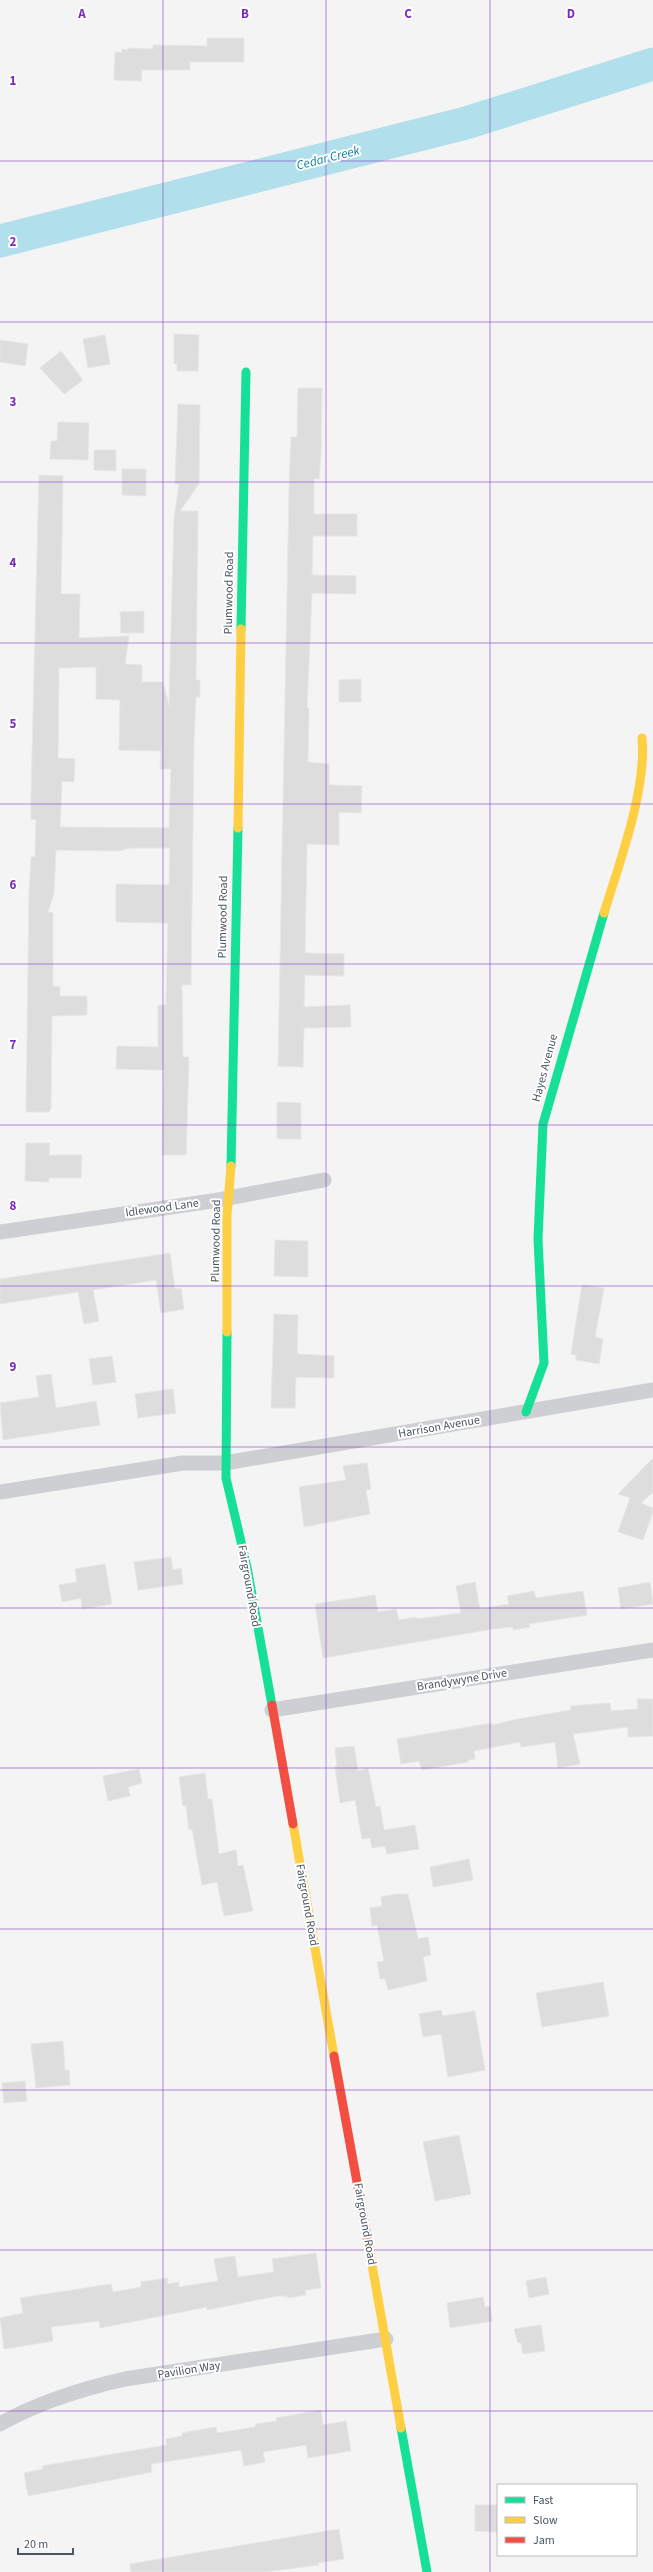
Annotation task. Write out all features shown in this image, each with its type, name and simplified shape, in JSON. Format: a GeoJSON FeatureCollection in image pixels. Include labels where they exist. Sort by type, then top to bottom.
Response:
{"type":"FeatureCollection","features":[{"type":"Feature","properties":{"kind":"street","name":"Plumwood Road"},"geometry":{"type":"LineString","coordinates":[[225,1463],[246,372]]}},
{"type":"Feature","properties":{"kind":"street","name":"Hayes Avenue"},"geometry":{"type":"LineString","coordinates":[[526,1412],[544,1363],[538,1239],[543,1124],[569,1028],[628,834],[644,758],[642,738]]}},
{"type":"Feature","properties":{"kind":"street","name":"Idlewood Lane"},"geometry":{"type":"LineString","coordinates":[[0,1232],[229,1197],[324,1180]]}},
{"type":"Feature","properties":{"kind":"street","name":"Harrison Avenue"},"geometry":{"type":"LineString","coordinates":[[225,1463],[653,1390]]}},
{"type":"Feature","properties":{"kind":"street"},"geometry":{"type":"LineString","coordinates":[[0,1492],[183,1463],[225,1463]]}},
{"type":"Feature","properties":{"kind":"street","name":"Fairground Road"},"geometry":{"type":"LineString","coordinates":[[225,1463],[226,1478],[247,1568],[427,2572]]}},
{"type":"Feature","properties":{"kind":"street","name":"Brandywyne Drive"},"geometry":{"type":"LineString","coordinates":[[272,1710],[653,1650]]}},
{"type":"Feature","properties":{"kind":"street","name":"Pavilion Way"},"geometry":{"type":"LineString","coordinates":[[0,2424],[43,2403],[88,2388],[125,2379],[386,2339]]}},
{"type":"Feature","properties":{"kind":"building"},"geometry":{"type":"Polygon","coordinates":[[[207,38],[244,38],[244,62],[190,62],[190,70],[142,70],[141,81],[114,80],[115,52],[122,52],[122,49],[128,50],[128,48],[153,49],[153,45],[207,46],[207,38]]]}},
{"type":"Feature","properties":{"kind":"building"},"geometry":{"type":"Polygon","coordinates":[[[174,334],[199,335],[198,371],[177,371],[177,364],[174,364],[174,334]]]}},
{"type":"Feature","properties":{"kind":"building"},"geometry":{"type":"Polygon","coordinates":[[[105,335],[110,364],[88,368],[83,339],[105,335]]]}},
{"type":"Feature","properties":{"kind":"building"},"geometry":{"type":"Polygon","coordinates":[[[0,340],[28,344],[25,366],[0,362],[0,340]]]}},
{"type":"Feature","properties":{"kind":"building"},"geometry":{"type":"Polygon","coordinates":[[[61,351],[83,380],[64,394],[40,368],[61,351]]]}},
{"type":"Feature","properties":{"kind":"building"},"geometry":{"type":"Polygon","coordinates":[[[298,388],[322,388],[321,455],[319,479],[314,479],[314,514],[357,514],[357,536],[313,536],[312,575],[356,576],[356,594],[312,593],[307,708],[309,708],[308,762],[329,764],[329,785],[362,786],[361,813],[339,812],[339,845],[307,844],[305,953],[344,954],[344,976],[305,975],[304,1007],[350,1005],[351,1027],[304,1028],[303,1067],[278,1066],[289,491],[291,437],[297,437],[298,388]]]}},
{"type":"Feature","properties":{"kind":"building"},"geometry":{"type":"Polygon","coordinates":[[[178,404],[200,405],[199,484],[180,511],[198,511],[196,680],[200,680],[200,697],[196,697],[194,741],[191,985],[182,985],[183,1057],[189,1057],[186,1155],[162,1155],[164,1070],[116,1069],[117,1046],[158,1047],[158,1005],[166,1005],[168,923],[116,922],[116,884],[169,885],[170,848],[131,848],[118,851],[56,850],[54,893],[48,912],[53,913],[53,986],[60,987],[60,996],[87,996],[87,1015],[52,1016],[51,1108],[49,1112],[26,1112],[29,892],[31,857],[35,857],[36,820],[31,819],[31,797],[39,475],[63,476],[61,594],[80,594],[79,638],[129,636],[125,664],[142,665],[142,682],[163,682],[169,706],[174,518],[179,484],[175,484],[178,404]],[[96,667],[59,668],[58,758],[75,759],[74,782],[62,781],[60,827],[169,828],[171,769],[160,769],[161,751],[119,750],[120,700],[96,699],[96,667]]]}},
{"type":"Feature","properties":{"kind":"building"},"geometry":{"type":"Polygon","coordinates":[[[58,422],[89,423],[88,460],[50,459],[51,441],[57,441],[58,422]]]}},
{"type":"Feature","properties":{"kind":"building"},"geometry":{"type":"Polygon","coordinates":[[[94,450],[116,450],[116,471],[94,470],[94,450]]]}},
{"type":"Feature","properties":{"kind":"building"},"geometry":{"type":"Polygon","coordinates":[[[122,469],[146,469],[146,496],[122,495],[122,469]]]}},
{"type":"Feature","properties":{"kind":"building"},"geometry":{"type":"Polygon","coordinates":[[[144,611],[144,633],[121,633],[120,612],[144,611]]]}},
{"type":"Feature","properties":{"kind":"building"},"geometry":{"type":"Polygon","coordinates":[[[361,679],[361,702],[339,702],[339,680],[361,679]]]}},
{"type":"Feature","properties":{"kind":"building"},"geometry":{"type":"Polygon","coordinates":[[[277,1102],[301,1103],[301,1139],[277,1139],[277,1102]]]}},
{"type":"Feature","properties":{"kind":"building"},"geometry":{"type":"Polygon","coordinates":[[[26,1143],[50,1143],[49,1155],[82,1155],[81,1178],[49,1178],[49,1182],[25,1181],[26,1143]]]}},
{"type":"Feature","properties":{"kind":"building"},"geometry":{"type":"Polygon","coordinates":[[[275,1240],[308,1241],[308,1277],[274,1276],[275,1240]]]}},
{"type":"Feature","properties":{"kind":"building"},"geometry":{"type":"Polygon","coordinates":[[[170,1253],[175,1289],[181,1288],[184,1309],[161,1313],[156,1280],[93,1290],[99,1321],[84,1324],[78,1292],[0,1304],[0,1279],[170,1253]]]}},
{"type":"Feature","properties":{"kind":"building"},"geometry":{"type":"Polygon","coordinates":[[[582,1285],[604,1288],[595,1337],[603,1339],[599,1364],[576,1360],[576,1355],[571,1354],[582,1285]]]}},
{"type":"Feature","properties":{"kind":"building"},"geometry":{"type":"Polygon","coordinates":[[[274,1314],[298,1315],[297,1354],[334,1356],[334,1378],[296,1377],[295,1408],[271,1408],[274,1314]]]}},
{"type":"Feature","properties":{"kind":"building"},"geometry":{"type":"Polygon","coordinates":[[[112,1356],[116,1382],[93,1385],[89,1359],[112,1356]]]}},
{"type":"Feature","properties":{"kind":"building"},"geometry":{"type":"Polygon","coordinates":[[[51,1374],[56,1408],[96,1401],[100,1425],[3,1440],[0,1403],[39,1397],[36,1376],[51,1374]]]}},
{"type":"Feature","properties":{"kind":"building"},"geometry":{"type":"Polygon","coordinates":[[[173,1389],[176,1413],[138,1418],[135,1394],[173,1389]]]}},
{"type":"Feature","properties":{"kind":"building"},"geometry":{"type":"Polygon","coordinates":[[[653,1458],[653,1492],[641,1503],[653,1508],[653,1512],[643,1540],[618,1532],[630,1498],[618,1494],[653,1458]]]}},
{"type":"Feature","properties":{"kind":"building"},"geometry":{"type":"Polygon","coordinates":[[[367,1463],[371,1489],[366,1490],[370,1514],[304,1527],[299,1487],[346,1480],[343,1466],[367,1463]]]}},
{"type":"Feature","properties":{"kind":"building"},"geometry":{"type":"Polygon","coordinates":[[[171,1557],[173,1570],[181,1568],[183,1584],[138,1590],[134,1562],[171,1557]]]}},
{"type":"Feature","properties":{"kind":"building"},"geometry":{"type":"Polygon","coordinates":[[[105,1564],[112,1604],[82,1609],[81,1598],[62,1602],[59,1585],[77,1582],[75,1569],[105,1564]]]}},
{"type":"Feature","properties":{"kind":"building"},"geometry":{"type":"Polygon","coordinates":[[[475,1582],[480,1609],[509,1604],[507,1596],[534,1591],[536,1598],[583,1591],[587,1615],[529,1624],[530,1627],[513,1630],[513,1627],[493,1629],[323,1658],[315,1604],[375,1595],[378,1612],[396,1609],[399,1620],[461,1613],[456,1586],[475,1582]]]}},
{"type":"Feature","properties":{"kind":"building"},"geometry":{"type":"Polygon","coordinates":[[[650,1582],[653,1604],[621,1609],[618,1588],[650,1582]]]}},
{"type":"Feature","properties":{"kind":"building"},"geometry":{"type":"Polygon","coordinates":[[[637,1699],[653,1699],[653,1736],[628,1737],[628,1727],[573,1734],[580,1764],[558,1768],[555,1742],[521,1747],[520,1742],[474,1751],[475,1759],[468,1760],[468,1762],[422,1770],[419,1761],[401,1764],[397,1739],[492,1723],[492,1725],[571,1710],[570,1706],[610,1703],[611,1711],[638,1709],[637,1699]]]}},
{"type":"Feature","properties":{"kind":"building"},"geometry":{"type":"Polygon","coordinates":[[[354,1746],[358,1771],[368,1768],[376,1807],[380,1806],[384,1830],[415,1825],[419,1849],[387,1854],[385,1846],[372,1848],[370,1838],[362,1839],[355,1800],[340,1803],[335,1766],[337,1765],[335,1748],[354,1746]]]}},
{"type":"Feature","properties":{"kind":"building"},"geometry":{"type":"Polygon","coordinates":[[[139,1769],[142,1783],[128,1787],[130,1796],[108,1801],[103,1776],[139,1769]]]}},
{"type":"Feature","properties":{"kind":"building"},"geometry":{"type":"Polygon","coordinates":[[[205,1773],[208,1799],[212,1799],[219,1854],[236,1850],[238,1866],[243,1865],[253,1911],[224,1916],[217,1882],[202,1885],[192,1829],[189,1830],[186,1806],[183,1806],[179,1777],[205,1773]]]}},
{"type":"Feature","properties":{"kind":"building"},"geometry":{"type":"Polygon","coordinates":[[[469,1859],[473,1880],[433,1887],[430,1867],[469,1859]]]}},
{"type":"Feature","properties":{"kind":"building"},"geometry":{"type":"Polygon","coordinates":[[[396,1894],[408,1894],[418,1939],[428,1937],[431,1955],[423,1957],[427,1981],[388,1990],[385,1979],[380,1979],[377,1962],[384,1961],[377,1925],[372,1926],[370,1908],[382,1906],[381,1897],[396,1894]]]}},
{"type":"Feature","properties":{"kind":"building"},"geometry":{"type":"Polygon","coordinates":[[[603,1982],[609,2016],[542,2027],[536,1993],[603,1982]]]}},
{"type":"Feature","properties":{"kind":"building"},"geometry":{"type":"Polygon","coordinates":[[[441,2010],[443,2016],[475,2011],[485,2070],[448,2077],[441,2034],[423,2037],[419,2014],[441,2010]]]}},
{"type":"Feature","properties":{"kind":"building"},"geometry":{"type":"Polygon","coordinates":[[[63,2041],[65,2070],[69,2070],[70,2085],[36,2088],[31,2044],[63,2041]]]}},
{"type":"Feature","properties":{"kind":"building"},"geometry":{"type":"Polygon","coordinates":[[[25,2081],[27,2101],[4,2103],[2,2083],[25,2081]]]}},
{"type":"Feature","properties":{"kind":"building"},"geometry":{"type":"Polygon","coordinates":[[[459,2135],[471,2194],[435,2201],[423,2142],[459,2135]]]}},
{"type":"Feature","properties":{"kind":"building"},"geometry":{"type":"Polygon","coordinates":[[[316,2253],[321,2288],[305,2290],[306,2295],[288,2298],[287,2296],[277,2296],[207,2310],[207,2307],[100,2328],[99,2321],[51,2327],[53,2341],[4,2349],[0,2318],[23,2313],[20,2298],[111,2284],[113,2292],[141,2287],[141,2282],[168,2278],[167,2284],[179,2282],[179,2287],[218,2281],[214,2259],[235,2256],[238,2277],[274,2272],[272,2259],[316,2253]]]}},
{"type":"Feature","properties":{"kind":"building"},"geometry":{"type":"Polygon","coordinates":[[[546,2277],[549,2294],[529,2298],[526,2281],[546,2277]]]}},
{"type":"Feature","properties":{"kind":"building"},"geometry":{"type":"Polygon","coordinates":[[[483,2297],[485,2307],[490,2306],[492,2321],[450,2328],[447,2303],[483,2297]]]}},
{"type":"Feature","properties":{"kind":"building"},"geometry":{"type":"Polygon","coordinates":[[[541,2325],[545,2351],[523,2354],[521,2343],[518,2343],[514,2329],[541,2325]]]}},
{"type":"Feature","properties":{"kind":"building"},"geometry":{"type":"Polygon","coordinates":[[[321,2410],[323,2425],[346,2421],[351,2451],[308,2458],[306,2445],[263,2452],[265,2462],[244,2466],[241,2450],[151,2464],[152,2472],[28,2496],[24,2473],[43,2469],[42,2466],[167,2445],[166,2439],[182,2436],[182,2433],[216,2427],[217,2433],[255,2427],[256,2424],[277,2421],[276,2418],[321,2410]]]}},
{"type":"Feature","properties":{"kind":"building"},"geometry":{"type":"Polygon","coordinates":[[[475,2505],[497,2505],[497,2532],[475,2531],[475,2505]]]}},
{"type":"Feature","properties":{"kind":"building"},"geometry":{"type":"Polygon","coordinates":[[[339,2529],[344,2559],[318,2563],[319,2565],[265,2572],[131,2572],[130,2564],[339,2529]]]}},
{"type":"Feature","properties":{"kind":"waterway","name":"Cedar Creek"},"geometry":{"type":"LineString","coordinates":[[0,241],[466,123],[653,64]]}},
{"type":"Feature","properties":{"kind":"traffic: fast"},"geometry":{"type":"LineString","coordinates":[[241,629],[246,372]]}},
{"type":"Feature","properties":{"kind":"traffic: fast"},"geometry":{"type":"LineString","coordinates":[[231,1166],[238,828]]}},
{"type":"Feature","properties":{"kind":"traffic: fast"},"geometry":{"type":"LineString","coordinates":[[526,1412],[544,1363],[538,1239],[543,1124],[604,913]]}},
{"type":"Feature","properties":{"kind":"traffic: fast"},"geometry":{"type":"LineString","coordinates":[[227,1332],[226,1478],[247,1567],[272,1705]]}},
{"type":"Feature","properties":{"kind":"traffic: fast"},"geometry":{"type":"LineString","coordinates":[[401,2428],[427,2572]]}},
{"type":"Feature","properties":{"kind":"traffic: slow"},"geometry":{"type":"LineString","coordinates":[[238,828],[241,629]]}},
{"type":"Feature","properties":{"kind":"traffic: slow"},"geometry":{"type":"LineString","coordinates":[[604,913],[624,850],[636,803],[640,780],[642,738]]}},
{"type":"Feature","properties":{"kind":"traffic: slow"},"geometry":{"type":"LineString","coordinates":[[227,1332],[227,1215],[231,1166]]}},
{"type":"Feature","properties":{"kind":"traffic: slow"},"geometry":{"type":"LineString","coordinates":[[293,1824],[334,2056]]}},
{"type":"Feature","properties":{"kind":"traffic: slow"},"geometry":{"type":"LineString","coordinates":[[369,2248],[401,2428]]}},
{"type":"Feature","properties":{"kind":"traffic: jam"},"geometry":{"type":"LineString","coordinates":[[272,1705],[293,1824]]}},
{"type":"Feature","properties":{"kind":"traffic: jam"},"geometry":{"type":"LineString","coordinates":[[334,2056],[369,2248]]}}]}
